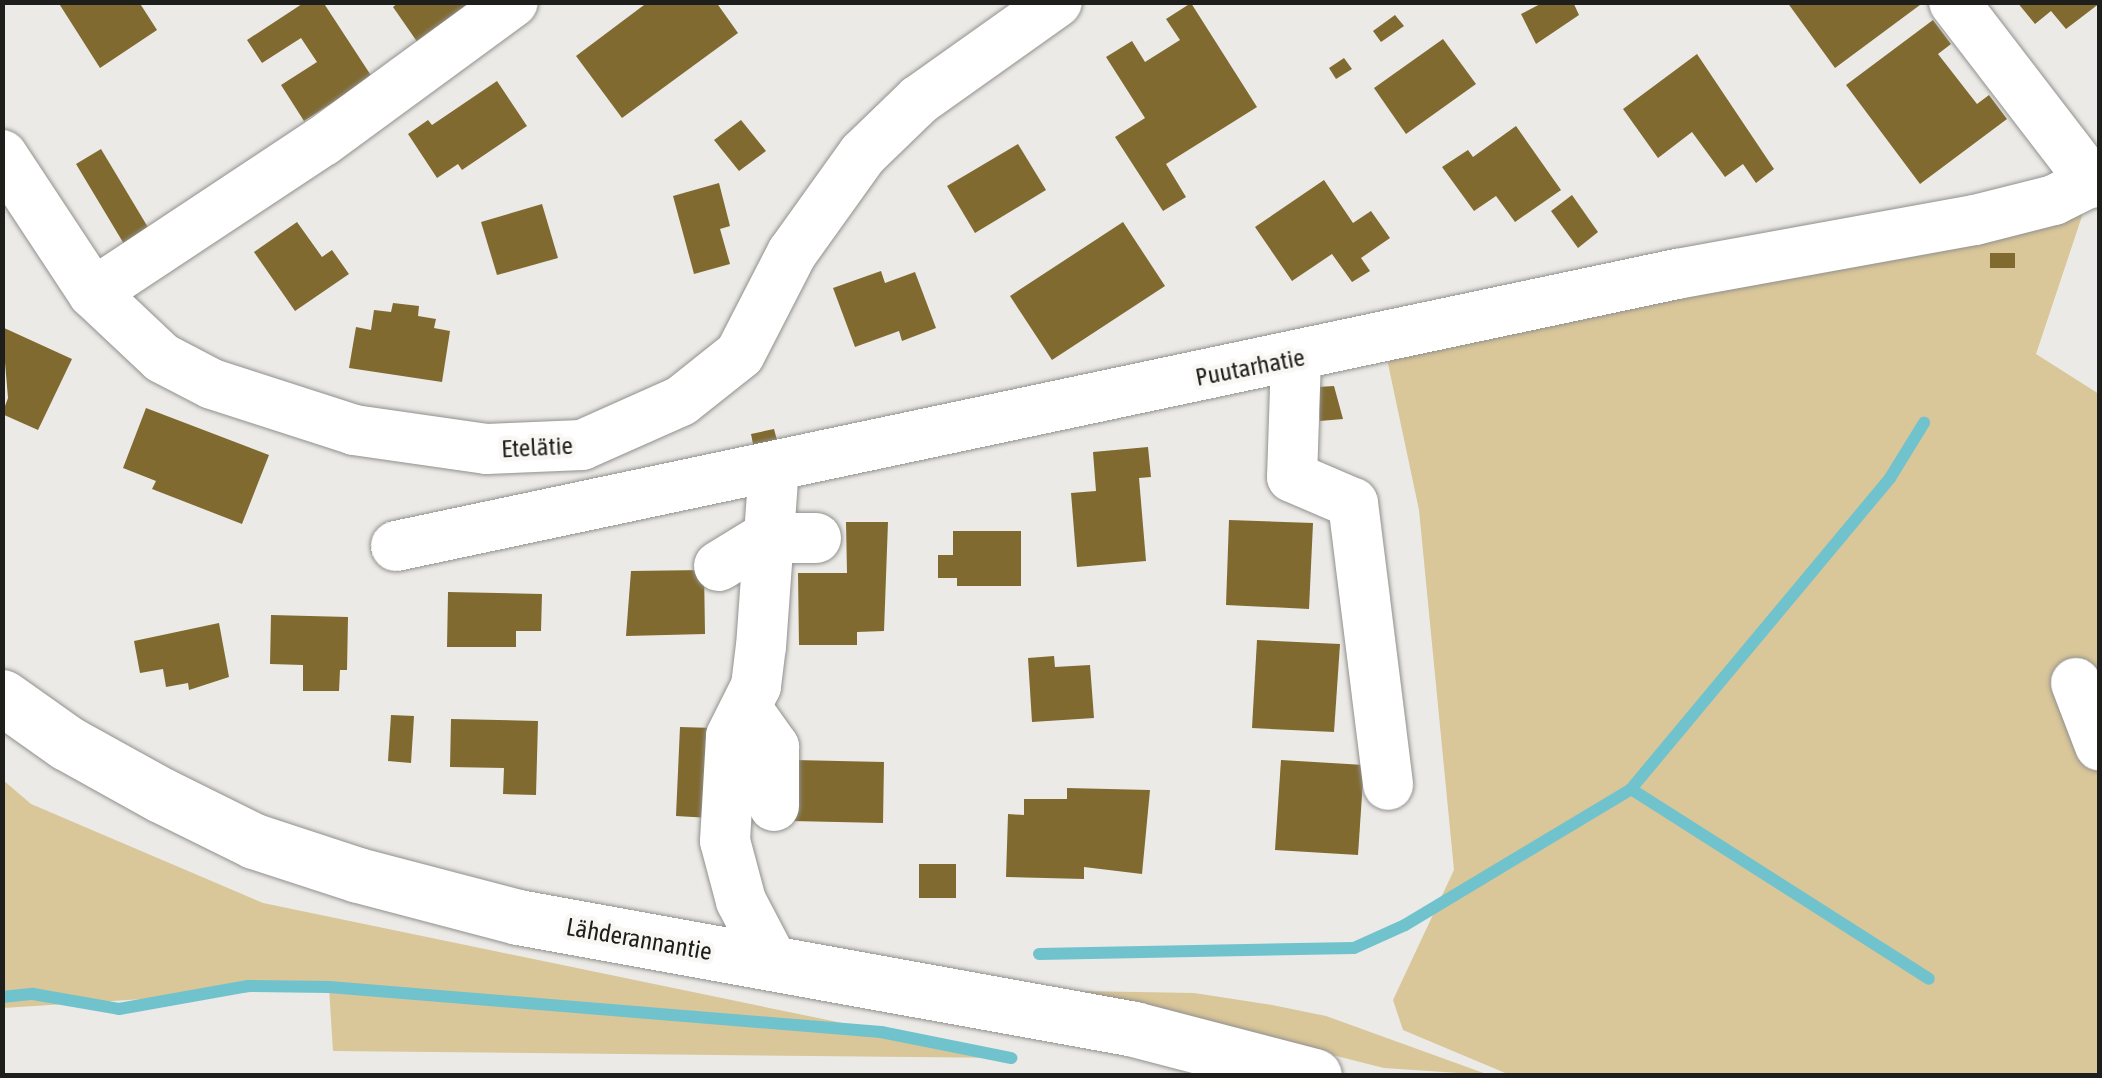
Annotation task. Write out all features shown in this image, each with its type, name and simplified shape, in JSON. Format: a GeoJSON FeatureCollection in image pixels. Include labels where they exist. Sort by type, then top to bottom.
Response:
{"type":"FeatureCollection","features":[{"type":"Feature","properties":{"kind":"main road","name":"Lähderannantie"},"geometry":{"type":"LineString","coordinates":[[2,697],[67,743],[271,846],[518,917],[1134,1029],[1314,1076]]}},
{"type":"Feature","properties":{"kind":"street"},"geometry":{"type":"LineString","coordinates":[[93,293],[324,142],[513,2]]}},
{"type":"Feature","properties":{"kind":"street","name":"Etelätie"},"geometry":{"type":"LineString","coordinates":[[2,155],[93,293],[162,358],[212,384],[354,430],[444,445],[582,445],[681,401],[740,354],[792,253],[863,154],[919,100],[1057,2]]}},
{"type":"Feature","properties":{"kind":"street"},"geometry":{"type":"LineString","coordinates":[[1954,2],[2096,180]]}},
{"type":"Feature","properties":{"kind":"street","name":"Puutarhatie"},"geometry":{"type":"LineString","coordinates":[[396,546],[1296,358],[1677,274],[1974,220],[2096,180]]}},
{"type":"Feature","properties":{"kind":"street"},"geometry":{"type":"LineString","coordinates":[[1296,358],[1292,477],[1353,503],[1388,786]]}},
{"type":"Feature","properties":{"kind":"street"},"geometry":{"type":"LineString","coordinates":[[774,466],[765,538],[761,647],[747,709],[732,736],[725,840],[741,900],[774,962]]}},
{"type":"Feature","properties":{"kind":"street"},"geometry":{"type":"LineString","coordinates":[[719,566],[765,538],[816,538]]}},
{"type":"Feature","properties":{"kind":"street"},"geometry":{"type":"LineString","coordinates":[[2076,683],[2100,746]]}},
{"type":"Feature","properties":{"kind":"street"},"geometry":{"type":"LineString","coordinates":[[747,709],[774,747],[774,806]]}},
{"type":"Feature","properties":{"kind":"shaded area"},"geometry":{"type":"Polygon","coordinates":[[[2093,183],[2036,354],[2099,394],[2099,1075],[1510,1075],[1403,1030],[1393,1000],[1454,870],[1419,510],[1383,340],[2093,183]]]}},
{"type":"Feature","properties":{"kind":"shaded area"},"geometry":{"type":"Polygon","coordinates":[[[3,780],[31,804],[263,903],[1011,1058],[333,1051],[329,987],[3,1008],[3,780]]]}},
{"type":"Feature","properties":{"kind":"shaded area"},"geometry":{"type":"Polygon","coordinates":[[[1080,991],[1194,993],[1326,1016],[1489,1075],[1384,1068],[1080,991]]]}},
{"type":"Feature","properties":{"kind":"building"},"geometry":{"type":"Polygon","coordinates":[[[58,2],[139,2],[157,30],[100,68],[58,2]]]}},
{"type":"Feature","properties":{"kind":"building"},"geometry":{"type":"Polygon","coordinates":[[[305,2],[323,2],[372,77],[304,121],[281,85],[317,62],[301,38],[262,63],[247,40],[305,2]]]}},
{"type":"Feature","properties":{"kind":"building"},"geometry":{"type":"Polygon","coordinates":[[[399,2],[477,2],[418,43],[393,7],[399,2]]]}},
{"type":"Feature","properties":{"kind":"building"},"geometry":{"type":"Polygon","coordinates":[[[648,2],[716,2],[738,33],[622,118],[576,56],[648,2]]]}},
{"type":"Feature","properties":{"kind":"building"},"geometry":{"type":"Polygon","coordinates":[[[1544,2],[1573,2],[1579,15],[1536,44],[1521,14],[1544,2]]]}},
{"type":"Feature","properties":{"kind":"building"},"geometry":{"type":"Polygon","coordinates":[[[1787,2],[1924,2],[1835,68],[1787,2]]]}},
{"type":"Feature","properties":{"kind":"building"},"geometry":{"type":"Polygon","coordinates":[[[2017,2],[2100,3],[2066,29],[2051,11],[2035,24],[2017,2]]]}},
{"type":"Feature","properties":{"kind":"building"},"geometry":{"type":"Polygon","coordinates":[[[1191,3],[1257,107],[1166,164],[1186,197],[1163,211],[1115,137],[1145,118],[1106,57],[1132,41],[1145,62],[1180,40],[1166,19],[1191,3]]]}},
{"type":"Feature","properties":{"kind":"building"},"geometry":{"type":"Polygon","coordinates":[[[1395,15],[1404,26],[1381,42],[1373,31],[1395,15]]]}},
{"type":"Feature","properties":{"kind":"building"},"geometry":{"type":"Polygon","coordinates":[[[1933,20],[1951,44],[1938,54],[1977,104],[1989,95],[2007,119],[1920,184],[1846,85],[1933,20]]]}},
{"type":"Feature","properties":{"kind":"building"},"geometry":{"type":"Polygon","coordinates":[[[1443,39],[1476,84],[1406,134],[1374,88],[1443,39]]]}},
{"type":"Feature","properties":{"kind":"building"},"geometry":{"type":"Polygon","coordinates":[[[1697,54],[1774,169],[1756,183],[1743,164],[1725,177],[1692,132],[1658,158],[1623,109],[1697,54]]]}},
{"type":"Feature","properties":{"kind":"building"},"geometry":{"type":"Polygon","coordinates":[[[1344,58],[1352,69],[1336,79],[1329,68],[1344,58]]]}},
{"type":"Feature","properties":{"kind":"building"},"geometry":{"type":"Polygon","coordinates":[[[497,81],[527,126],[462,170],[458,164],[437,178],[408,134],[428,120],[432,125],[497,81]]]}},
{"type":"Feature","properties":{"kind":"building"},"geometry":{"type":"Polygon","coordinates":[[[741,120],[766,151],[739,171],[714,140],[741,120]]]}},
{"type":"Feature","properties":{"kind":"building"},"geometry":{"type":"Polygon","coordinates":[[[1516,126],[1561,190],[1515,222],[1496,196],[1474,211],[1442,167],[1468,150],[1473,157],[1516,126]]]}},
{"type":"Feature","properties":{"kind":"building"},"geometry":{"type":"Polygon","coordinates":[[[1018,144],[1046,190],[975,233],[947,186],[1018,144]]]}},
{"type":"Feature","properties":{"kind":"building"},"geometry":{"type":"Polygon","coordinates":[[[101,149],[152,234],[127,249],[76,164],[101,149]]]}},
{"type":"Feature","properties":{"kind":"building"},"geometry":{"type":"Polygon","coordinates":[[[1324,180],[1353,223],[1371,211],[1390,238],[1361,258],[1370,271],[1352,282],[1332,254],[1292,281],[1255,227],[1324,180]]]}},
{"type":"Feature","properties":{"kind":"building"},"geometry":{"type":"Polygon","coordinates":[[[719,183],[730,226],[720,229],[730,264],[694,274],[673,196],[719,183]]]}},
{"type":"Feature","properties":{"kind":"building"},"geometry":{"type":"Polygon","coordinates":[[[1572,195],[1598,232],[1578,248],[1551,211],[1572,195]]]}},
{"type":"Feature","properties":{"kind":"building"},"geometry":{"type":"Polygon","coordinates":[[[542,204],[558,258],[497,275],[481,222],[542,204]]]}},
{"type":"Feature","properties":{"kind":"building"},"geometry":{"type":"Polygon","coordinates":[[[297,222],[322,257],[332,250],[349,274],[295,311],[254,252],[297,222]]]}},
{"type":"Feature","properties":{"kind":"building"},"geometry":{"type":"Polygon","coordinates":[[[1123,222],[1165,286],[1052,360],[1010,296],[1123,222]]]}},
{"type":"Feature","properties":{"kind":"building"},"geometry":{"type":"Polygon","coordinates":[[[1990,253],[2015,253],[2015,268],[1990,268],[1990,253]]]}},
{"type":"Feature","properties":{"kind":"building"},"geometry":{"type":"Polygon","coordinates":[[[881,271],[885,283],[915,272],[936,328],[902,341],[899,331],[855,347],[833,288],[881,271]]]}},
{"type":"Feature","properties":{"kind":"building"},"geometry":{"type":"Polygon","coordinates":[[[393,303],[419,306],[418,316],[436,319],[434,328],[450,331],[442,382],[349,368],[356,327],[371,330],[374,310],[391,312],[393,303]]]}},
{"type":"Feature","properties":{"kind":"building"},"geometry":{"type":"Polygon","coordinates":[[[2,327],[72,359],[38,430],[2,414],[8,398],[2,327]]]}},
{"type":"Feature","properties":{"kind":"building"},"geometry":{"type":"Polygon","coordinates":[[[1334,386],[1343,419],[1320,421],[1317,387],[1334,386]]]}},
{"type":"Feature","properties":{"kind":"building"},"geometry":{"type":"Polygon","coordinates":[[[146,408],[269,455],[242,524],[152,489],[156,481],[123,468],[146,408]]]}},
{"type":"Feature","properties":{"kind":"building"},"geometry":{"type":"Polygon","coordinates":[[[774,429],[778,444],[754,449],[751,434],[774,429]]]}},
{"type":"Feature","properties":{"kind":"building"},"geometry":{"type":"Polygon","coordinates":[[[1148,447],[1151,477],[1139,478],[1146,561],[1077,567],[1071,493],[1096,491],[1093,452],[1148,447]]]}},
{"type":"Feature","properties":{"kind":"building"},"geometry":{"type":"Polygon","coordinates":[[[1229,520],[1313,523],[1309,609],[1226,605],[1229,520]]]}},
{"type":"Feature","properties":{"kind":"building"},"geometry":{"type":"Polygon","coordinates":[[[846,522],[888,522],[884,631],[857,632],[857,645],[799,645],[798,573],[847,573],[846,522]]]}},
{"type":"Feature","properties":{"kind":"building"},"geometry":{"type":"Polygon","coordinates":[[[953,531],[1021,531],[1021,586],[957,586],[957,578],[938,578],[938,555],[953,555],[953,531]]]}},
{"type":"Feature","properties":{"kind":"building"},"geometry":{"type":"Polygon","coordinates":[[[704,570],[705,634],[626,636],[631,571],[704,570]]]}},
{"type":"Feature","properties":{"kind":"building"},"geometry":{"type":"Polygon","coordinates":[[[448,592],[542,594],[541,631],[516,631],[516,647],[447,647],[448,592]]]}},
{"type":"Feature","properties":{"kind":"building"},"geometry":{"type":"Polygon","coordinates":[[[271,615],[348,617],[347,670],[340,670],[339,691],[303,691],[303,665],[270,664],[271,615]]]}},
{"type":"Feature","properties":{"kind":"building"},"geometry":{"type":"Polygon","coordinates":[[[219,623],[229,677],[189,690],[188,683],[166,687],[163,669],[140,673],[134,641],[219,623]]]}},
{"type":"Feature","properties":{"kind":"building"},"geometry":{"type":"Polygon","coordinates":[[[1257,640],[1340,644],[1334,732],[1252,728],[1257,640]]]}},
{"type":"Feature","properties":{"kind":"building"},"geometry":{"type":"Polygon","coordinates":[[[1054,656],[1055,667],[1090,665],[1094,718],[1032,722],[1028,658],[1054,656]]]}},
{"type":"Feature","properties":{"kind":"building"},"geometry":{"type":"Polygon","coordinates":[[[391,715],[414,716],[411,763],[388,761],[391,715]]]}},
{"type":"Feature","properties":{"kind":"building"},"geometry":{"type":"Polygon","coordinates":[[[451,719],[538,721],[536,795],[503,794],[504,768],[450,767],[451,719]]]}},
{"type":"Feature","properties":{"kind":"building"},"geometry":{"type":"Polygon","coordinates":[[[680,727],[714,728],[710,818],[676,816],[680,727]]]}},
{"type":"Feature","properties":{"kind":"building"},"geometry":{"type":"Polygon","coordinates":[[[794,760],[884,762],[883,823],[792,821],[794,760]]]}},
{"type":"Feature","properties":{"kind":"building"},"geometry":{"type":"Polygon","coordinates":[[[1281,760],[1364,765],[1358,855],[1275,850],[1281,760]]]}},
{"type":"Feature","properties":{"kind":"building"},"geometry":{"type":"Polygon","coordinates":[[[1067,788],[1150,790],[1142,874],[1084,867],[1084,879],[1006,877],[1008,814],[1024,815],[1024,799],[1067,799],[1067,788]]]}},
{"type":"Feature","properties":{"kind":"building"},"geometry":{"type":"Polygon","coordinates":[[[919,864],[956,864],[956,898],[919,898],[919,864]]]}},
{"type":"Feature","properties":{"kind":"waterway"},"geometry":{"type":"LineString","coordinates":[[1039,954],[1354,948],[1405,925],[1631,789],[1890,478],[1924,423]]}},
{"type":"Feature","properties":{"kind":"waterway"},"geometry":{"type":"LineString","coordinates":[[1631,789],[1929,979]]}},
{"type":"Feature","properties":{"kind":"waterway"},"geometry":{"type":"LineString","coordinates":[[2,997],[33,994],[119,1009],[248,986],[329,987],[881,1032],[1011,1058]]}}]}
